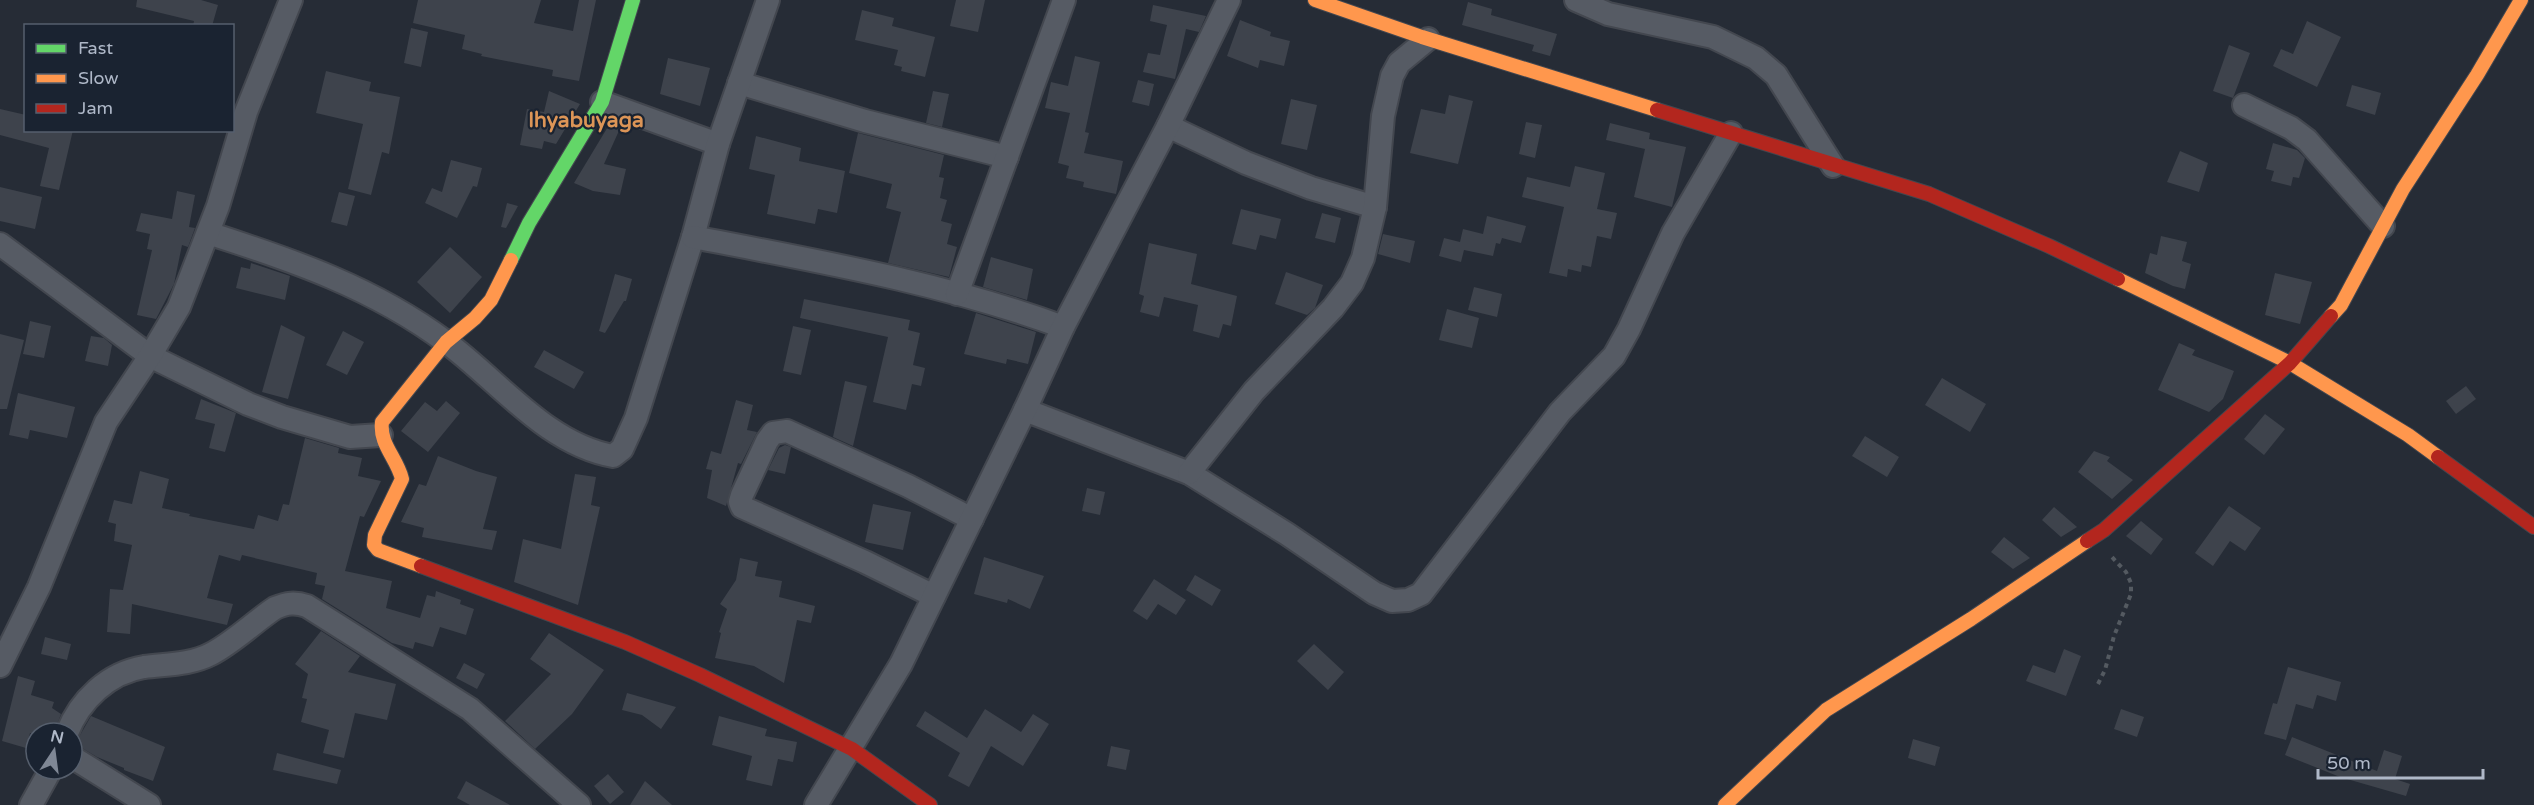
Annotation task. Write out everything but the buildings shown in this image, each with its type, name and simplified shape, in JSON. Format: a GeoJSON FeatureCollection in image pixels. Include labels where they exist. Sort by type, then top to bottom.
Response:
{"type":"FeatureCollection","features":[{"type":"Feature","properties":{"kind":"street"},"geometry":{"type":"LineString","coordinates":[[0,666],[39,588],[106,422],[179,307],[208,233],[246,112],[291,0]]}},
{"type":"Feature","properties":{"kind":"street"},"geometry":{"type":"LineString","coordinates":[[633,0],[603,102],[529,223],[491,300],[475,318],[446,342],[386,416],[380,429],[381,435],[398,464],[402,479],[375,535],[374,545],[378,550],[625,642],[700,675],[852,749],[930,805]]}},
{"type":"Feature","properties":{"kind":"street"},"geometry":{"type":"LineString","coordinates":[[208,233],[331,275],[380,300],[446,342],[534,417],[568,440],[596,453],[613,456],[622,449],[636,418],[693,237],[718,144],[768,0]]}},
{"type":"Feature","properties":{"kind":"street"},"geometry":{"type":"LineString","coordinates":[[957,294],[1064,0]]}},
{"type":"Feature","properties":{"kind":"street"},"geometry":{"type":"LineString","coordinates":[[816,805],[852,749],[901,664],[1063,327],[1168,126],[1229,0]]}},
{"type":"Feature","properties":{"kind":"street"},"geometry":{"type":"LineString","coordinates":[[1315,0],[1428,39],[1929,194],[1989,219],[2208,321],[2290,363],[2408,435],[2534,527]]}},
{"type":"Feature","properties":{"kind":"street"},"geometry":{"type":"LineString","coordinates":[[1576,0],[1608,14],[1713,37],[1756,58],[1776,75],[1833,166]]}},
{"type":"Feature","properties":{"kind":"street"},"geometry":{"type":"LineString","coordinates":[[1725,805],[1826,710],[1971,619],[2092,538],[2290,363],[2341,305],[2403,189],[2477,75],[2522,0]]}},
{"type":"Feature","properties":{"kind":"street"},"geometry":{"type":"LineString","coordinates":[[1189,473],[1254,391],[1333,308],[1352,283],[1363,258],[1375,207],[1383,117],[1392,76],[1399,63],[1428,39]]}},
{"type":"Feature","properties":{"kind":"street"},"geometry":{"type":"LineString","coordinates":[[739,83],[865,121],[1007,156]]}},
{"type":"Feature","properties":{"kind":"street"},"geometry":{"type":"LineString","coordinates":[[603,102],[718,144]]}},
{"type":"Feature","properties":{"kind":"street"},"geometry":{"type":"LineString","coordinates":[[2244,105],[2291,128],[2307,140],[2383,226]]}},
{"type":"Feature","properties":{"kind":"street"},"geometry":{"type":"LineString","coordinates":[[1168,126],[1246,163],[1311,188],[1375,207]]}},
{"type":"Feature","properties":{"kind":"street"},"geometry":{"type":"LineString","coordinates":[[1025,410],[1189,473],[1287,534],[1374,593],[1392,602],[1408,600],[1421,594],[1560,412],[1614,356],[1629,329],[1673,232],[1731,133]]}},
{"type":"Feature","properties":{"kind":"street"},"geometry":{"type":"LineString","coordinates":[[693,237],[812,260],[957,294],[1019,311],[1063,327]]}},
{"type":"Feature","properties":{"kind":"street"},"geometry":{"type":"LineString","coordinates":[[0,243],[150,356],[248,404],[282,417],[350,437],[381,435]]}},
{"type":"Feature","properties":{"kind":"street"},"geometry":{"type":"LineString","coordinates":[[934,596],[865,562],[742,507],[740,502],[742,495],[767,441],[773,433],[787,431],[908,486],[972,519]]}},
{"type":"Feature","properties":{"kind":"street"},"geometry":{"type":"LineString","coordinates":[[72,721],[87,697],[126,672],[196,660],[212,653],[275,608],[287,603],[297,603],[307,606],[470,709],[579,805]]}},
{"type":"Feature","properties":{"kind":"street"},"geometry":{"type":"LineString","coordinates":[[84,764],[149,805]]}},
{"type":"Feature","properties":{"kind":"street"},"geometry":{"type":"LineString","coordinates":[[31,805],[44,781]]}},
{"type":"Feature","properties":{"kind":"path"},"geometry":{"type":"LineString","coordinates":[[2092,538],[2126,572],[2131,583],[2131,594],[2098,684]]}},
{"type":"Feature","properties":{"kind":"traffic: fast"},"geometry":{"type":"LineString","coordinates":[[511,260],[529,223],[602,102],[633,0]]}},
{"type":"Feature","properties":{"kind":"traffic: slow"},"geometry":{"type":"LineString","coordinates":[[1315,0],[1422,37],[1657,110]]}},
{"type":"Feature","properties":{"kind":"traffic: slow"},"geometry":{"type":"LineString","coordinates":[[2331,316],[2341,305],[2403,189],[2477,75],[2521,0]]}},
{"type":"Feature","properties":{"kind":"traffic: slow"},"geometry":{"type":"LineString","coordinates":[[421,566],[378,550],[374,545],[375,535],[402,479],[383,437],[382,422],[446,342],[475,318],[491,300],[511,260]]}},
{"type":"Feature","properties":{"kind":"traffic: slow"},"geometry":{"type":"LineString","coordinates":[[2118,279],[2290,363],[2408,435],[2438,457]]}},
{"type":"Feature","properties":{"kind":"traffic: slow"},"geometry":{"type":"LineString","coordinates":[[1725,805],[1826,710],[1971,619],[2087,541]]}},
{"type":"Feature","properties":{"kind":"traffic: jam"},"geometry":{"type":"LineString","coordinates":[[1657,110],[1929,194],[2118,279]]}},
{"type":"Feature","properties":{"kind":"traffic: jam"},"geometry":{"type":"LineString","coordinates":[[2087,541],[2104,530],[2290,363],[2331,316]]}},
{"type":"Feature","properties":{"kind":"traffic: jam"},"geometry":{"type":"LineString","coordinates":[[2438,457],[2534,527]]}},
{"type":"Feature","properties":{"kind":"traffic: jam"},"geometry":{"type":"LineString","coordinates":[[421,566],[625,642],[700,675],[852,749],[930,805]]}},
{"type":"Feature","properties":{"kind":"district","name":"Ihyabuyaga"},"geometry":{"type":"Point","coordinates":[586,120]}}]}
